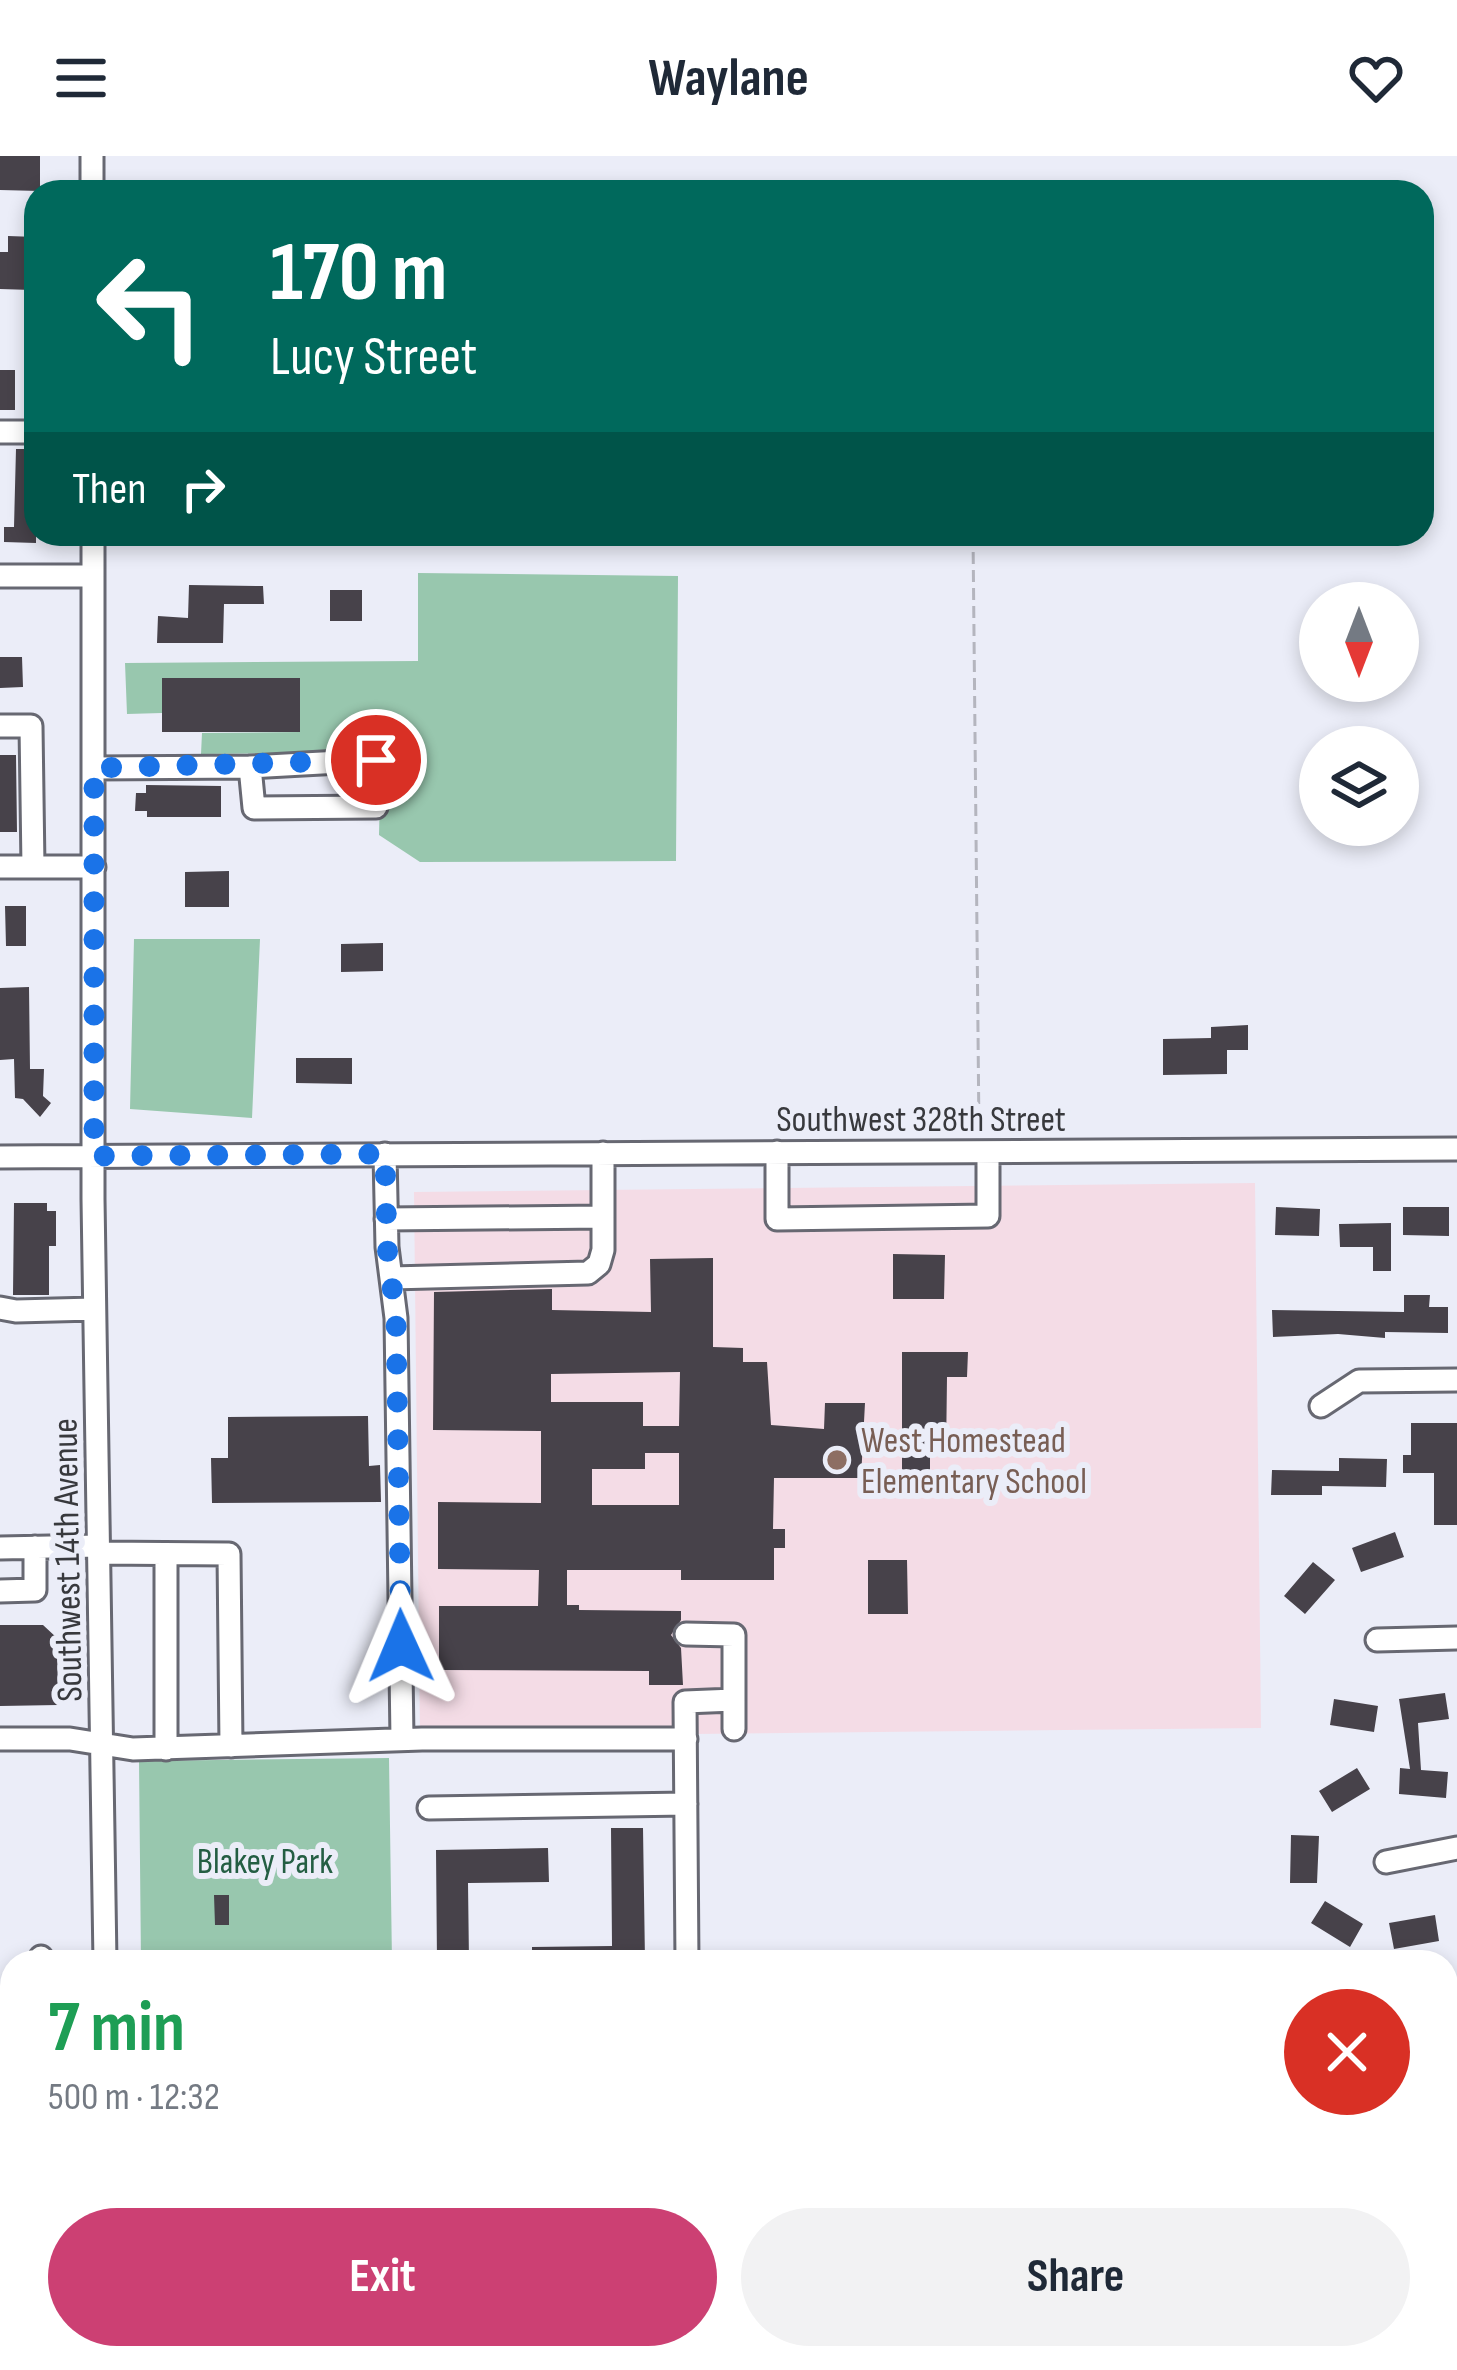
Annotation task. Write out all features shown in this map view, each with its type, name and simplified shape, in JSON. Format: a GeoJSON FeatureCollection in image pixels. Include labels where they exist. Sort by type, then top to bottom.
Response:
{"type":"FeatureCollection","features":[{"type":"Feature","properties":{"kind":"street","name":"Southwest 14th Avenue"},"geometry":{"type":"LineString","coordinates":[[93,546],[94,1309],[105,1950]]}},
{"type":"Feature","properties":{"kind":"street"},"geometry":{"type":"LineString","coordinates":[[0,576],[93,576]]}},
{"type":"Feature","properties":{"kind":"street"},"geometry":{"type":"LineString","coordinates":[[0,725],[32,725],[33,867]]}},
{"type":"Feature","properties":{"kind":"street"},"geometry":{"type":"LineString","coordinates":[[94,768],[376,760],[376,807],[254,808],[250,767]]}},
{"type":"Feature","properties":{"kind":"street"},"geometry":{"type":"LineString","coordinates":[[0,867],[94,867]]}},
{"type":"Feature","properties":{"kind":"street","name":"Southwest 328th Street"},"geometry":{"type":"LineString","coordinates":[[0,1157],[1457,1149]]}},
{"type":"Feature","properties":{"kind":"street"},"geometry":{"type":"LineString","coordinates":[[778,1152],[778,1219],[988,1216],[983,1152]]}},
{"type":"Feature","properties":{"kind":"street"},"geometry":{"type":"LineString","coordinates":[[391,1278],[588,1273],[602,1257],[603,1153]]}},
{"type":"Feature","properties":{"kind":"street"},"geometry":{"type":"LineString","coordinates":[[385,1154],[396,1318],[402,1739]]}},
{"type":"Feature","properties":{"kind":"street"},"geometry":{"type":"LineString","coordinates":[[386,1219],[603,1217]]}},
{"type":"Feature","properties":{"kind":"street"},"geometry":{"type":"LineString","coordinates":[[0,1308],[94,1309]]}},
{"type":"Feature","properties":{"kind":"street"},"geometry":{"type":"LineString","coordinates":[[1321,1406],[1359,1381],[1457,1380]]}},
{"type":"Feature","properties":{"kind":"street"},"geometry":{"type":"LineString","coordinates":[[0,1591],[35,1590],[35,1547]]}},
{"type":"Feature","properties":{"kind":"street"},"geometry":{"type":"LineString","coordinates":[[0,1548],[229,1554],[231,1746]]}},
{"type":"Feature","properties":{"kind":"street"},"geometry":{"type":"LineString","coordinates":[[166,1554],[166,1749]]}},
{"type":"Feature","properties":{"kind":"street"},"geometry":{"type":"LineString","coordinates":[[686,1634],[734,1635],[734,1729]]}},
{"type":"Feature","properties":{"kind":"street"},"geometry":{"type":"LineString","coordinates":[[1377,1640],[1457,1638]]}},
{"type":"Feature","properties":{"kind":"street"},"geometry":{"type":"LineString","coordinates":[[687,1950],[685,1702],[734,1700]]}},
{"type":"Feature","properties":{"kind":"street"},"geometry":{"type":"LineString","coordinates":[[0,1739],[70,1739],[166,1749],[402,1739],[686,1739]]}},
{"type":"Feature","properties":{"kind":"street"},"geometry":{"type":"LineString","coordinates":[[429,1808],[686,1804]]}},
{"type":"Feature","properties":{"kind":"street"},"geometry":{"type":"LineString","coordinates":[[1386,1862],[1457,1848]]}},
{"type":"Feature","properties":{"kind":"path"},"geometry":{"type":"LineString","coordinates":[[974,546],[983,1152]]}},
{"type":"Feature","properties":{"kind":"shaded area","name":"West Homestead Elementary School"},"geometry":{"type":"Polygon","coordinates":[[[1255,1183],[1261,1728],[420,1737],[414,1192],[1255,1183]]]}},
{"type":"Feature","properties":{"kind":"green space"},"geometry":{"type":"Polygon","coordinates":[[[418,573],[678,576],[676,861],[420,862],[379,835],[381,752],[201,754],[202,733],[300,732],[300,678],[163,678],[162,713],[127,714],[125,663],[418,661],[418,573]]]}},
{"type":"Feature","properties":{"kind":"green space"},"geometry":{"type":"Polygon","coordinates":[[[134,939],[260,939],[252,1118],[130,1109],[134,939]]]}},
{"type":"Feature","properties":{"kind":"green space","name":"Blakey Park"},"geometry":{"type":"Polygon","coordinates":[[[389,1758],[392,1950],[141,1950],[139,1761],[389,1758]]]}},
{"type":"Feature","properties":{"kind":"building"},"geometry":{"type":"Polygon","coordinates":[[[0,156],[40,156],[40,180],[24,180],[24,191],[0,190],[0,156]]]}},
{"type":"Feature","properties":{"kind":"building"},"geometry":{"type":"Polygon","coordinates":[[[8,236],[24,237],[24,290],[0,289],[0,252],[8,252],[8,236]]]}},
{"type":"Feature","properties":{"kind":"building"},"geometry":{"type":"Polygon","coordinates":[[[0,370],[15,370],[15,410],[0,410],[0,370]]]}},
{"type":"Feature","properties":{"kind":"building"},"geometry":{"type":"Polygon","coordinates":[[[16,449],[24,449],[24,543],[4,542],[4,527],[14,527],[16,449]]]}},
{"type":"Feature","properties":{"kind":"building"},"geometry":{"type":"Polygon","coordinates":[[[189,585],[263,586],[264,604],[224,604],[223,643],[157,643],[158,616],[188,618],[189,585]]]}},
{"type":"Feature","properties":{"kind":"building"},"geometry":{"type":"Polygon","coordinates":[[[330,590],[362,590],[362,621],[330,621],[330,590]]]}},
{"type":"Feature","properties":{"kind":"building"},"geometry":{"type":"Polygon","coordinates":[[[0,657],[22,657],[23,687],[0,688],[0,657]]]}},
{"type":"Feature","properties":{"kind":"building"},"geometry":{"type":"Polygon","coordinates":[[[162,678],[300,678],[300,732],[162,732],[162,678]]]}},
{"type":"Feature","properties":{"kind":"building"},"geometry":{"type":"Polygon","coordinates":[[[0,755],[16,755],[17,832],[0,832],[0,755]]]}},
{"type":"Feature","properties":{"kind":"building"},"geometry":{"type":"Polygon","coordinates":[[[146,785],[221,786],[221,817],[147,817],[147,811],[135,811],[136,793],[146,793],[146,785]]]}},
{"type":"Feature","properties":{"kind":"building"},"geometry":{"type":"Polygon","coordinates":[[[229,871],[229,907],[185,907],[185,872],[229,871]]]}},
{"type":"Feature","properties":{"kind":"building"},"geometry":{"type":"Polygon","coordinates":[[[5,906],[26,906],[26,946],[6,946],[5,906]]]}},
{"type":"Feature","properties":{"kind":"building"},"geometry":{"type":"Polygon","coordinates":[[[383,943],[383,971],[341,972],[341,944],[383,943]]]}},
{"type":"Feature","properties":{"kind":"building"},"geometry":{"type":"Polygon","coordinates":[[[29,987],[30,1069],[44,1069],[43,1096],[51,1103],[40,1117],[23,1099],[15,1098],[14,1059],[0,1060],[0,988],[29,987]]]}},
{"type":"Feature","properties":{"kind":"building"},"geometry":{"type":"Polygon","coordinates":[[[1248,1025],[1248,1050],[1227,1050],[1227,1074],[1163,1075],[1163,1039],[1211,1038],[1211,1027],[1248,1025]]]}},
{"type":"Feature","properties":{"kind":"building"},"geometry":{"type":"Polygon","coordinates":[[[296,1058],[352,1058],[352,1084],[296,1083],[296,1058]]]}},
{"type":"Feature","properties":{"kind":"building"},"geometry":{"type":"Polygon","coordinates":[[[14,1203],[47,1203],[47,1211],[56,1211],[56,1246],[49,1246],[49,1295],[13,1295],[14,1203]]]}},
{"type":"Feature","properties":{"kind":"building"},"geometry":{"type":"Polygon","coordinates":[[[1276,1207],[1320,1209],[1319,1236],[1275,1235],[1276,1207]]]}},
{"type":"Feature","properties":{"kind":"building"},"geometry":{"type":"Polygon","coordinates":[[[1403,1207],[1449,1207],[1449,1236],[1403,1235],[1403,1207]]]}},
{"type":"Feature","properties":{"kind":"building"},"geometry":{"type":"Polygon","coordinates":[[[1391,1223],[1391,1271],[1373,1271],[1373,1247],[1340,1247],[1339,1224],[1391,1223]]]}},
{"type":"Feature","properties":{"kind":"building"},"geometry":{"type":"Polygon","coordinates":[[[893,1254],[945,1255],[944,1299],[893,1299],[893,1254]]]}},
{"type":"Feature","properties":{"kind":"building"},"geometry":{"type":"Polygon","coordinates":[[[713,1258],[713,1347],[743,1348],[743,1362],[767,1362],[771,1425],[824,1429],[825,1403],[865,1403],[861,1478],[774,1478],[773,1529],[785,1529],[785,1548],[774,1548],[774,1580],[681,1580],[681,1570],[567,1570],[567,1605],[579,1605],[579,1610],[681,1611],[671,1635],[681,1648],[683,1685],[649,1685],[649,1671],[439,1670],[439,1606],[538,1606],[539,1570],[438,1569],[438,1502],[541,1503],[541,1431],[433,1430],[434,1292],[552,1289],[552,1310],[651,1312],[650,1259],[713,1258]],[[680,1372],[551,1374],[551,1402],[643,1402],[643,1426],[679,1426],[680,1372]],[[645,1453],[645,1469],[592,1469],[592,1505],[679,1505],[679,1453],[645,1453]]]}},
{"type":"Feature","properties":{"kind":"building"},"geometry":{"type":"Polygon","coordinates":[[[1404,1295],[1430,1295],[1429,1307],[1448,1307],[1448,1333],[1273,1337],[1272,1310],[1404,1312],[1404,1295]]]}},
{"type":"Feature","properties":{"kind":"building"},"geometry":{"type":"Polygon","coordinates":[[[902,1352],[968,1352],[967,1377],[947,1377],[946,1456],[930,1456],[930,1478],[902,1478],[902,1352]]]}},
{"type":"Feature","properties":{"kind":"building"},"geometry":{"type":"Polygon","coordinates":[[[368,1416],[369,1466],[380,1465],[381,1502],[212,1503],[211,1458],[228,1458],[228,1417],[368,1416]]]}},
{"type":"Feature","properties":{"kind":"building"},"geometry":{"type":"Polygon","coordinates":[[[1411,1423],[1457,1423],[1457,1525],[1434,1525],[1434,1473],[1403,1473],[1403,1455],[1411,1455],[1411,1423]]]}},
{"type":"Feature","properties":{"kind":"building"},"geometry":{"type":"Polygon","coordinates":[[[1339,1458],[1387,1459],[1386,1487],[1322,1486],[1322,1495],[1271,1495],[1272,1470],[1339,1471],[1339,1458]]]}},
{"type":"Feature","properties":{"kind":"building"},"geometry":{"type":"Polygon","coordinates":[[[1395,1532],[1404,1557],[1361,1572],[1352,1548],[1395,1532]]]}},
{"type":"Feature","properties":{"kind":"building"},"geometry":{"type":"Polygon","coordinates":[[[868,1560],[907,1560],[908,1614],[868,1614],[868,1560]]]}},
{"type":"Feature","properties":{"kind":"building"},"geometry":{"type":"Polygon","coordinates":[[[1313,1562],[1335,1580],[1305,1614],[1284,1596],[1313,1562]]]}},
{"type":"Feature","properties":{"kind":"building"},"geometry":{"type":"Polygon","coordinates":[[[0,1625],[43,1625],[57,1638],[58,1705],[0,1706],[0,1625]]]}},
{"type":"Feature","properties":{"kind":"building"},"geometry":{"type":"Polygon","coordinates":[[[1445,1693],[1449,1719],[1418,1723],[1421,1770],[1448,1772],[1446,1798],[1399,1794],[1400,1768],[1410,1769],[1399,1699],[1445,1693]]]}},
{"type":"Feature","properties":{"kind":"building"},"geometry":{"type":"Polygon","coordinates":[[[1334,1699],[1378,1706],[1374,1732],[1330,1725],[1334,1699]]]}},
{"type":"Feature","properties":{"kind":"building"},"geometry":{"type":"Polygon","coordinates":[[[1357,1768],[1370,1789],[1332,1812],[1319,1791],[1357,1768]]]}},
{"type":"Feature","properties":{"kind":"building"},"geometry":{"type":"Polygon","coordinates":[[[611,1828],[643,1828],[645,1950],[532,1950],[612,1946],[611,1828]]]}},
{"type":"Feature","properties":{"kind":"building"},"geometry":{"type":"Polygon","coordinates":[[[1291,1835],[1319,1836],[1317,1883],[1290,1883],[1291,1835]]]}},
{"type":"Feature","properties":{"kind":"building"},"geometry":{"type":"Polygon","coordinates":[[[548,1848],[549,1882],[468,1883],[469,1950],[437,1950],[436,1850],[548,1848]]]}},
{"type":"Feature","properties":{"kind":"building"},"geometry":{"type":"Polygon","coordinates":[[[214,1895],[229,1895],[229,1925],[215,1925],[214,1895]]]}},
{"type":"Feature","properties":{"kind":"building"},"geometry":{"type":"Polygon","coordinates":[[[1325,1901],[1363,1924],[1350,1947],[1311,1923],[1325,1901]]]}},
{"type":"Feature","properties":{"kind":"building"},"geometry":{"type":"Polygon","coordinates":[[[1435,1915],[1439,1941],[1394,1949],[1389,1923],[1435,1915]]]}},
{"type":"Feature","properties":{"kind":"place","name":"West Homestead Elementary School"},"geometry":{"type":"Point","coordinates":[837,1460]}},
{"type":"Feature","properties":{"kind":"route"},"geometry":{"type":"LineString","coordinates":[[376,760],[94,768],[94,1156],[385,1154],[387,1247],[396,1318],[401,1646]]}}]}
